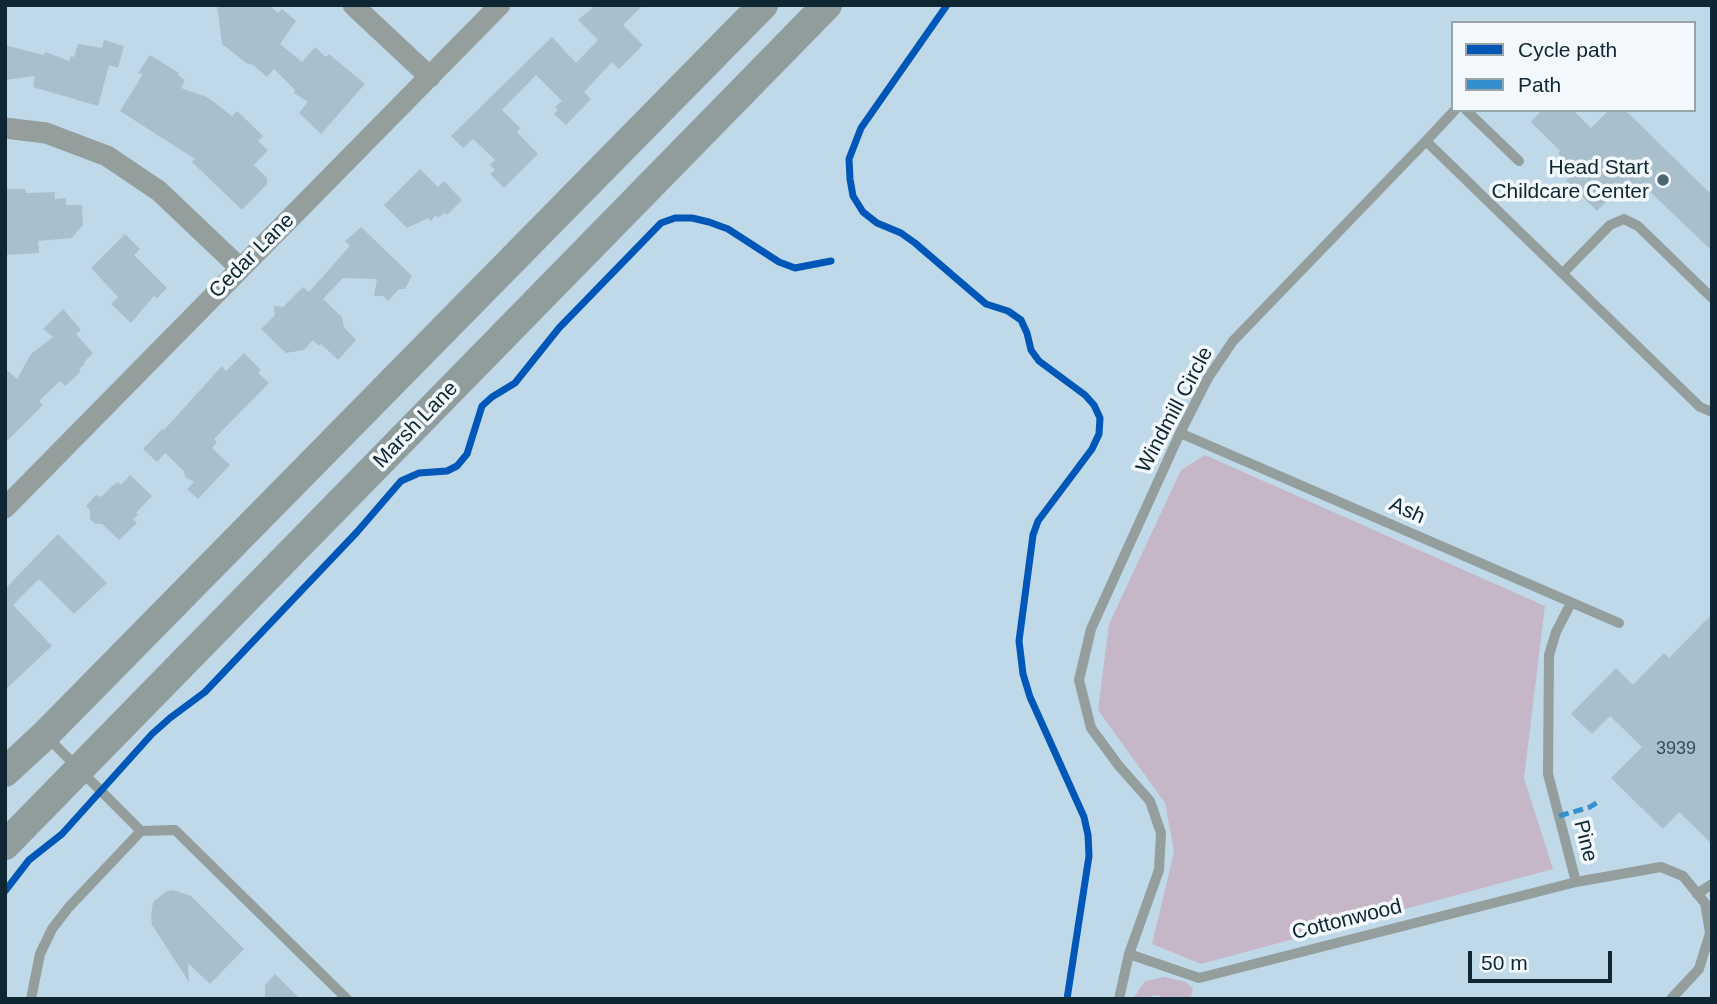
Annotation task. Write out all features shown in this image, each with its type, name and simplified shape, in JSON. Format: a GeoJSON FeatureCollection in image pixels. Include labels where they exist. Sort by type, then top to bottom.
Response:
{"type":"FeatureCollection","features":[{"type":"Feature","properties":{"kind":"main road"},"geometry":{"type":"LineString","coordinates":[[5,772],[45,735],[763,5]]}},
{"type":"Feature","properties":{"kind":"main road","name":"Marsh Lane"},"geometry":{"type":"LineString","coordinates":[[5,845],[827,5]]}},
{"type":"Feature","properties":{"kind":"street"},"geometry":{"type":"LineString","coordinates":[[353,5],[430,77]]}},
{"type":"Feature","properties":{"kind":"street","name":"Cedar Lane"},"geometry":{"type":"LineString","coordinates":[[5,508],[500,5]]}},
{"type":"Feature","properties":{"kind":"street"},"geometry":{"type":"LineString","coordinates":[[5,128],[46,133],[107,156],[159,191],[240,268]]}},
{"type":"Feature","properties":{"kind":"lane","name":"Windmill Circle"},"geometry":{"type":"LineString","coordinates":[[1119,999],[1129,954],[1159,870],[1161,833],[1150,801],[1119,766],[1091,728],[1079,680],[1091,629],[1181,433],[1208,379],[1233,341],[1453,112]]}},
{"type":"Feature","properties":{"kind":"lane"},"geometry":{"type":"LineString","coordinates":[[1468,112],[1519,161]]}},
{"type":"Feature","properties":{"kind":"lane"},"geometry":{"type":"LineString","coordinates":[[1426,141],[1700,407],[1712,412]]}},
{"type":"Feature","properties":{"kind":"lane"},"geometry":{"type":"LineString","coordinates":[[1563,273],[1610,225],[1624,219],[1637,226],[1712,298]]}},
{"type":"Feature","properties":{"kind":"lane","name":"Ash"},"geometry":{"type":"LineString","coordinates":[[1181,433],[1619,623]]}},
{"type":"Feature","properties":{"kind":"lane","name":"Pine"},"geometry":{"type":"LineString","coordinates":[[1571,603],[1556,632],[1549,655],[1548,774],[1576,882],[1661,867],[1683,877],[1705,903],[1710,933],[1699,969],[1671,999]]}},
{"type":"Feature","properties":{"kind":"lane"},"geometry":{"type":"LineString","coordinates":[[45,735],[141,831]]}},
{"type":"Feature","properties":{"kind":"lane"},"geometry":{"type":"LineString","coordinates":[[31,999],[40,954],[52,929],[69,907],[141,831],[175,830],[347,999]]}},
{"type":"Feature","properties":{"kind":"lane","name":"Cottonwood"},"geometry":{"type":"LineString","coordinates":[[1129,954],[1199,978],[1576,882]]}},
{"type":"Feature","properties":{"kind":"lane"},"geometry":{"type":"LineString","coordinates":[[1697,894],[1712,884]]}},
{"type":"Feature","properties":{"kind":"shaded area"},"geometry":{"type":"Polygon","coordinates":[[[1205,455],[1545,606],[1524,778],[1553,869],[1201,964],[1152,944],[1174,852],[1165,803],[1098,710],[1109,624],[1181,470],[1205,455]]]}},
{"type":"Feature","properties":{"kind":"shaded area"},"geometry":{"type":"Polygon","coordinates":[[[1164,977],[1186,982],[1193,988],[1191,997],[1164,999],[1158,995],[1151,996],[1150,999],[1133,999],[1145,981],[1164,977]]]}},
{"type":"Feature","properties":{"kind":"building"},"geometry":{"type":"Polygon","coordinates":[[[217,5],[269,5],[278,13],[282,9],[296,21],[280,44],[302,62],[315,47],[326,57],[329,54],[365,84],[321,134],[299,113],[308,102],[294,93],[295,90],[274,69],[267,77],[222,44],[217,5]]]}},
{"type":"Feature","properties":{"kind":"building"},"geometry":{"type":"Polygon","coordinates":[[[596,5],[643,5],[623,25],[643,45],[619,69],[612,62],[584,92],[591,99],[566,125],[554,114],[558,110],[555,107],[562,101],[536,75],[502,110],[520,128],[517,132],[538,154],[504,188],[490,174],[495,170],[490,165],[495,160],[473,139],[463,148],[451,136],[552,37],[576,63],[598,40],[578,20],[596,5]]]}},
{"type":"Feature","properties":{"kind":"building"},"geometry":{"type":"Polygon","coordinates":[[[104,40],[124,46],[118,68],[109,65],[98,106],[33,87],[35,76],[5,80],[5,45],[43,55],[46,52],[69,61],[71,56],[74,57],[78,44],[102,48],[104,40]]]}},
{"type":"Feature","properties":{"kind":"building"},"geometry":{"type":"Polygon","coordinates":[[[150,55],[179,73],[185,80],[181,88],[207,97],[232,116],[237,111],[263,136],[258,141],[268,150],[254,165],[267,178],[267,184],[242,210],[192,162],[195,159],[120,111],[143,74],[138,73],[150,55]]]}},
{"type":"Feature","properties":{"kind":"building","name":"Head Start Childcare Center"},"geometry":{"type":"Polygon","coordinates":[[[1540,112],[1575,112],[1591,128],[1607,112],[1627,112],[1712,195],[1712,251],[1645,187],[1641,191],[1628,179],[1597,211],[1566,181],[1571,176],[1557,162],[1562,157],[1558,154],[1560,151],[1531,122],[1540,112]]]}},
{"type":"Feature","properties":{"kind":"building"},"geometry":{"type":"Polygon","coordinates":[[[420,169],[438,187],[444,181],[462,200],[447,215],[444,213],[438,218],[436,215],[431,221],[428,218],[407,228],[384,205],[420,169]]]}},
{"type":"Feature","properties":{"kind":"building"},"geometry":{"type":"Polygon","coordinates":[[[5,189],[25,189],[26,193],[55,192],[55,199],[66,198],[66,205],[82,205],[83,225],[72,238],[38,241],[39,253],[5,255],[5,189]]]}},
{"type":"Feature","properties":{"kind":"building"},"geometry":{"type":"Polygon","coordinates":[[[361,227],[412,276],[405,289],[399,289],[388,301],[383,296],[374,296],[377,279],[343,278],[323,299],[342,317],[344,327],[356,340],[338,360],[313,340],[304,350],[286,353],[261,329],[275,315],[274,306],[283,307],[303,287],[309,292],[350,246],[345,241],[361,227]]]}},
{"type":"Feature","properties":{"kind":"building"},"geometry":{"type":"Polygon","coordinates":[[[125,234],[140,249],[134,255],[167,288],[157,298],[154,296],[131,323],[111,304],[118,297],[91,268],[125,234]]]}},
{"type":"Feature","properties":{"kind":"building"},"geometry":{"type":"Polygon","coordinates":[[[63,309],[81,330],[76,334],[93,353],[72,380],[65,386],[60,381],[39,401],[43,405],[5,443],[5,368],[17,379],[31,354],[53,337],[43,329],[63,309]]]}},
{"type":"Feature","properties":{"kind":"building"},"geometry":{"type":"Polygon","coordinates":[[[244,353],[261,370],[258,373],[269,383],[214,439],[217,442],[212,448],[230,465],[198,499],[187,489],[194,482],[185,477],[184,471],[165,453],[157,462],[143,449],[164,430],[222,366],[226,371],[244,353]]]}},
{"type":"Feature","properties":{"kind":"building"},"geometry":{"type":"Polygon","coordinates":[[[130,475],[152,496],[136,513],[138,515],[133,519],[137,523],[119,540],[102,524],[95,524],[90,519],[90,510],[86,506],[96,495],[101,497],[118,482],[121,485],[130,475]]]}},
{"type":"Feature","properties":{"kind":"building"},"geometry":{"type":"Polygon","coordinates":[[[58,534],[107,583],[74,614],[39,579],[13,605],[52,646],[5,690],[5,589],[58,534]]]}},
{"type":"Feature","properties":{"kind":"building"},"geometry":{"type":"Polygon","coordinates":[[[1712,614],[1712,844],[1679,812],[1663,829],[1611,778],[1642,747],[1610,716],[1592,734],[1571,714],[1616,668],[1633,685],[1664,653],[1669,658],[1712,614]]]}},
{"type":"Feature","properties":{"kind":"building"},"geometry":{"type":"Polygon","coordinates":[[[173,890],[191,896],[244,949],[210,984],[188,963],[189,982],[152,925],[153,902],[167,891],[173,890]]]}},
{"type":"Feature","properties":{"kind":"building"},"geometry":{"type":"Polygon","coordinates":[[[275,974],[300,999],[265,999],[265,985],[275,974]]]}},
{"type":"Feature","properties":{"kind":"marked path"},"geometry":{"type":"LineString","coordinates":[[1559,816],[1598,802]]}},
{"type":"Feature","properties":{"kind":"cycle path"},"geometry":{"type":"LineString","coordinates":[[947,5],[861,128],[849,159],[850,179],[853,196],[863,212],[877,223],[901,233],[915,243],[986,304],[1008,311],[1021,320],[1031,350],[1039,361],[1085,395],[1100,418],[1099,434],[1092,449],[1038,521],[1033,535],[1019,641],[1023,674],[1030,697],[1084,817],[1088,835],[1089,856],[1067,999]]}},
{"type":"Feature","properties":{"kind":"cycle path"},"geometry":{"type":"LineString","coordinates":[[5,891],[29,860],[62,834],[152,734],[205,692],[357,532],[401,481],[419,473],[447,471],[457,466],[467,454],[482,406],[515,383],[559,328],[661,223],[675,218],[709,222],[728,229],[779,262],[795,268],[831,261]]}},
{"type":"Feature","properties":{"kind":"place","name":"Head Start Childcare Center"},"geometry":{"type":"Point","coordinates":[1663,180]}}]}
